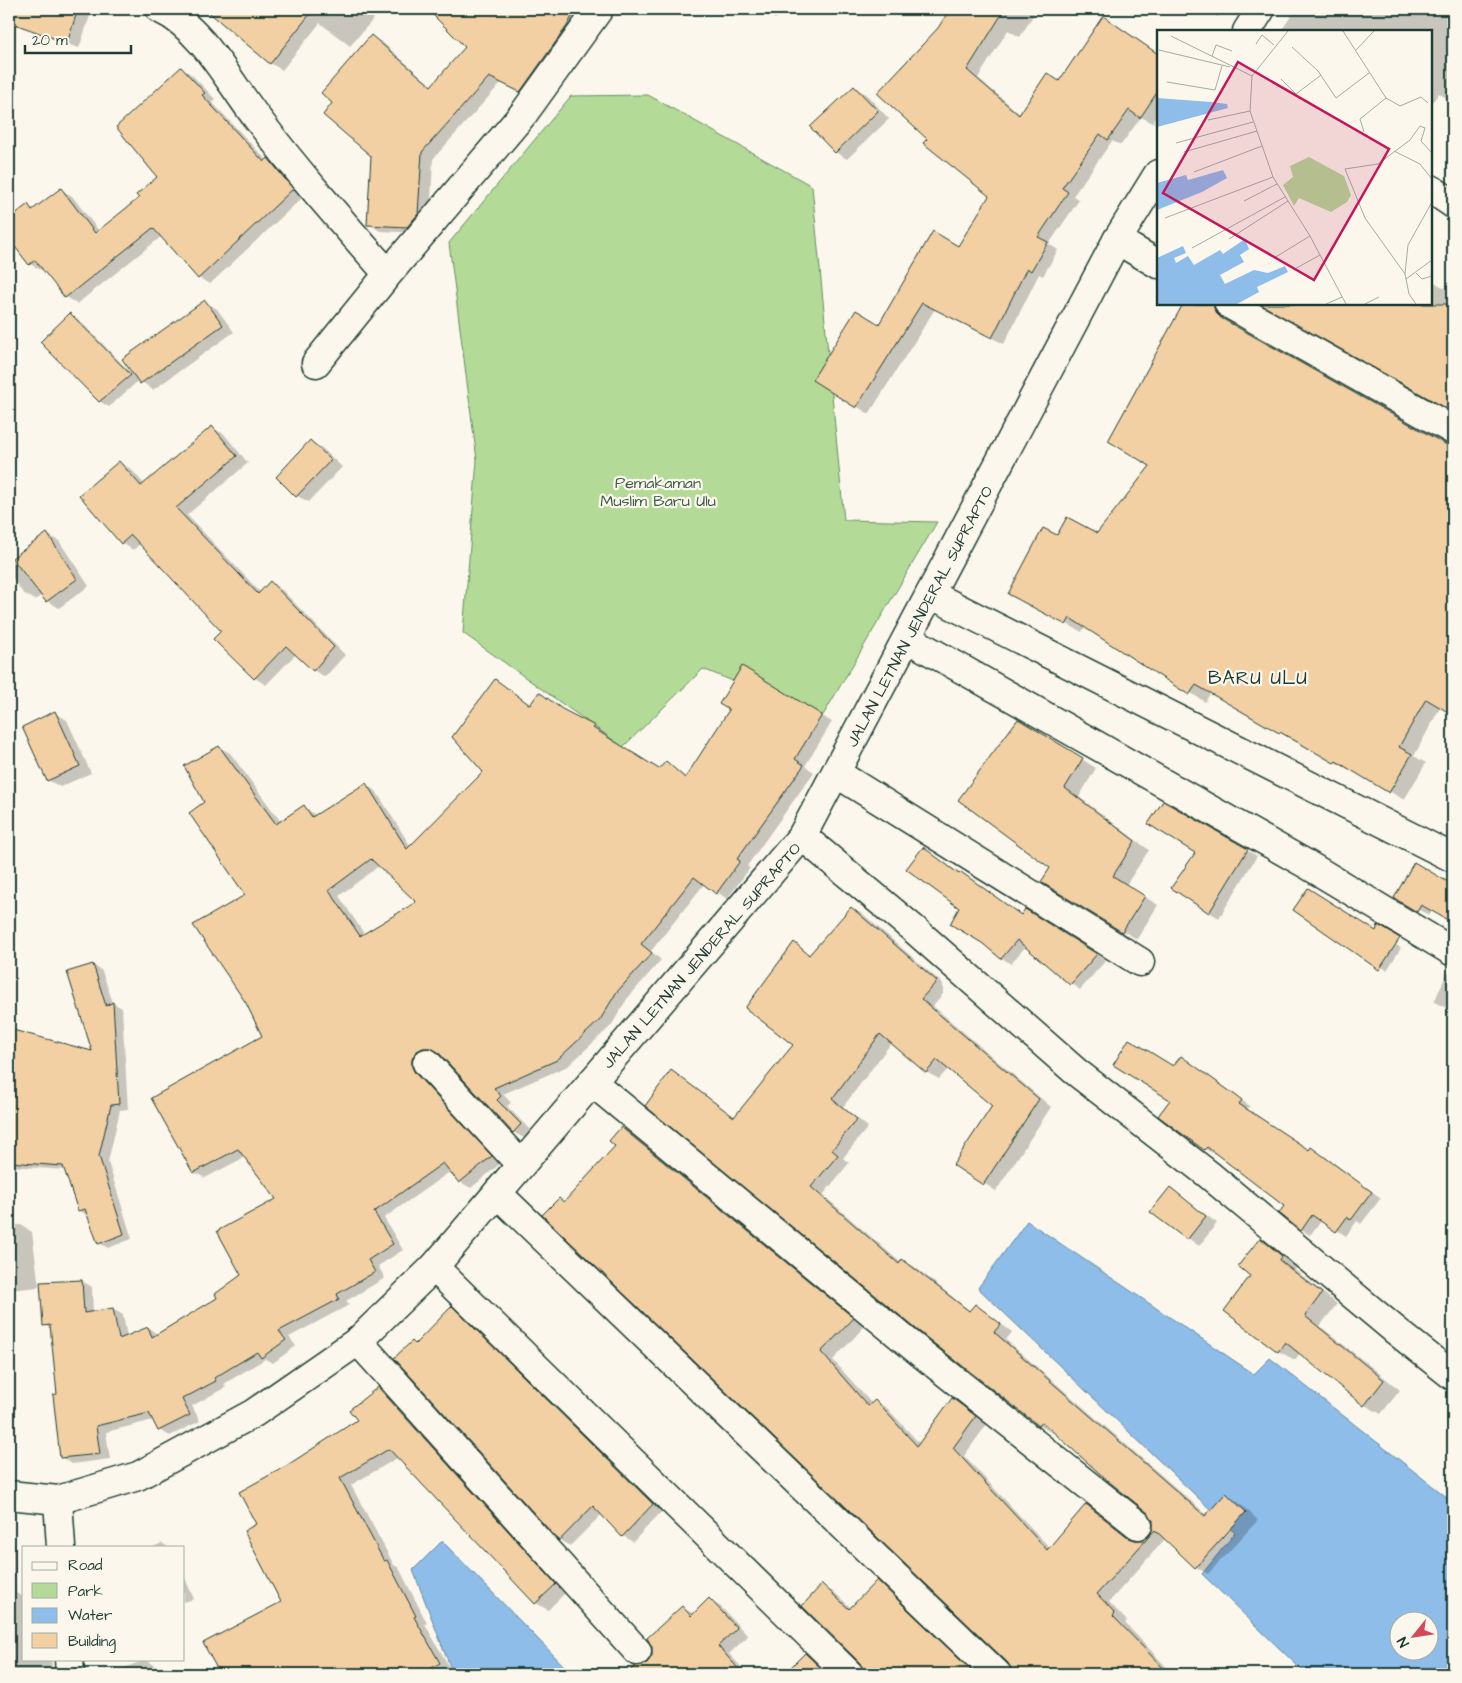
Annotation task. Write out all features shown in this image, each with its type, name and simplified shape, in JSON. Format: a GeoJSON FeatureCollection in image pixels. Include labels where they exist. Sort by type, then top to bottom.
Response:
{"type":"FeatureCollection","features":[{"type":"Feature","properties":{"kind":"street"},"geometry":{"type":"LineString","coordinates":[[160,9],[179,19],[197,37],[259,122],[316,193],[388,274]]}},
{"type":"Feature","properties":{"kind":"street"},"geometry":{"type":"LineString","coordinates":[[316,363],[388,274],[524,113],[599,9]]}},
{"type":"Feature","properties":{"kind":"street"},"geometry":{"type":"LineString","coordinates":[[1248,30],[1261,9]]}},
{"type":"Feature","properties":{"kind":"street","name":"JALAN LETNAN JENDERAL SUPRAPTO"},"geometry":{"type":"LineString","coordinates":[[9,1495],[58,1500],[138,1476],[254,1413],[358,1341],[434,1267],[802,836],[1117,240],[1157,176]]}},
{"type":"Feature","properties":{"kind":"street"},"geometry":{"type":"LineString","coordinates":[[1432,190],[1453,204]]}},
{"type":"Feature","properties":{"kind":"street"},"geometry":{"type":"LineString","coordinates":[[1117,240],[1157,263]]}},
{"type":"Feature","properties":{"kind":"street"},"geometry":{"type":"LineString","coordinates":[[1231,305],[1453,430]]}},
{"type":"Feature","properties":{"kind":"street"},"geometry":{"type":"LineString","coordinates":[[930,594],[1453,858]]}},
{"type":"Feature","properties":{"kind":"street"},"geometry":{"type":"LineString","coordinates":[[906,638],[1308,865],[1453,952]]}},
{"type":"Feature","properties":{"kind":"street"},"geometry":{"type":"LineString","coordinates":[[836,773],[1140,962]]}},
{"type":"Feature","properties":{"kind":"street"},"geometry":{"type":"LineString","coordinates":[[802,836],[916,931],[1075,1071],[1208,1174],[1453,1376]]}},
{"type":"Feature","properties":{"kind":"street"},"geometry":{"type":"LineString","coordinates":[[427,1063],[521,1165]]}},
{"type":"Feature","properties":{"kind":"street"},"geometry":{"type":"LineString","coordinates":[[592,1082],[922,1354],[1138,1525]]}},
{"type":"Feature","properties":{"kind":"street"},"geometry":{"type":"LineString","coordinates":[[497,1193],[997,1674]]}},
{"type":"Feature","properties":{"kind":"street"},"geometry":{"type":"LineString","coordinates":[[434,1267],[849,1674]]}},
{"type":"Feature","properties":{"kind":"street"},"geometry":{"type":"LineString","coordinates":[[358,1341],[637,1651]]}},
{"type":"Feature","properties":{"kind":"street"},"geometry":{"type":"LineString","coordinates":[[58,1500],[61,1546]]}},
{"type":"Feature","properties":{"kind":"green space","name":"Pemakaman Muslim Baru Ulu"},"geometry":{"type":"Polygon","coordinates":[[[648,95],[812,186],[844,520],[937,522],[822,717],[703,669],[623,747],[463,633],[477,460],[449,243],[571,96],[648,95]]]}},
{"type":"Feature","properties":{"kind":"water"},"geometry":{"type":"Polygon","coordinates":[[[1027,1221],[1254,1374],[1270,1358],[1453,1502],[1453,1674],[1306,1674],[1202,1574],[1235,1533],[978,1288],[1027,1221]]]}},
{"type":"Feature","properties":{"kind":"water"},"geometry":{"type":"Polygon","coordinates":[[[442,1541],[572,1674],[453,1674],[413,1570],[442,1541]]]}},
{"type":"Feature","properties":{"kind":"building"},"geometry":{"type":"Polygon","coordinates":[[[9,9],[78,9],[67,43],[9,22],[9,9]]]}},
{"type":"Feature","properties":{"kind":"building"},"geometry":{"type":"Polygon","coordinates":[[[205,9],[314,9],[270,64],[205,9]]]}},
{"type":"Feature","properties":{"kind":"building"},"geometry":{"type":"Polygon","coordinates":[[[427,9],[576,9],[567,26],[520,92],[489,77],[422,152],[418,214],[407,227],[367,225],[371,156],[323,115],[332,103],[321,93],[371,35],[431,86],[465,47],[427,9]]]}},
{"type":"Feature","properties":{"kind":"building"},"geometry":{"type":"Polygon","coordinates":[[[950,9],[1005,9],[967,70],[1019,115],[1047,73],[1059,81],[1103,16],[1157,53],[1157,92],[1140,118],[1129,110],[1108,140],[1100,134],[1062,188],[1068,192],[1038,237],[1048,242],[1031,271],[1027,268],[992,338],[922,303],[856,408],[812,380],[856,310],[879,324],[933,231],[958,246],[989,196],[923,143],[927,139],[877,93],[938,28],[950,9]]]}},
{"type":"Feature","properties":{"kind":"building"},"geometry":{"type":"Polygon","coordinates":[[[181,67],[205,93],[202,95],[264,162],[268,158],[293,189],[198,279],[153,228],[65,298],[35,260],[29,265],[9,239],[9,219],[28,204],[32,210],[61,188],[95,233],[139,198],[136,195],[157,177],[116,127],[181,67]]]}},
{"type":"Feature","properties":{"kind":"building"},"geometry":{"type":"Polygon","coordinates":[[[854,86],[878,111],[835,153],[810,127],[854,86]]]}},
{"type":"Feature","properties":{"kind":"building"},"geometry":{"type":"Polygon","coordinates":[[[205,300],[223,325],[140,384],[122,359],[205,300]]]}},
{"type":"Feature","properties":{"kind":"building"},"geometry":{"type":"Polygon","coordinates":[[[1453,304],[1453,412],[1262,305],[1453,304]]]}},
{"type":"Feature","properties":{"kind":"building"},"geometry":{"type":"Polygon","coordinates":[[[1182,305],[1213,305],[1215,312],[1221,318],[1445,444],[1453,446],[1453,715],[1426,699],[1399,747],[1412,754],[1389,793],[1336,761],[1334,763],[1196,685],[1189,695],[1070,618],[1066,625],[1008,594],[1043,528],[1057,535],[1067,517],[1097,533],[1150,466],[1108,441],[1182,305]]]}},
{"type":"Feature","properties":{"kind":"building"},"geometry":{"type":"Polygon","coordinates":[[[70,313],[131,375],[99,402],[40,342],[70,313]]]}},
{"type":"Feature","properties":{"kind":"building"},"geometry":{"type":"Polygon","coordinates":[[[212,426],[237,456],[176,508],[258,594],[270,581],[334,647],[313,671],[286,646],[254,679],[213,639],[221,631],[131,535],[121,544],[79,495],[119,461],[141,486],[212,426]]]}},
{"type":"Feature","properties":{"kind":"building"},"geometry":{"type":"Polygon","coordinates":[[[310,440],[331,460],[296,497],[276,477],[310,440]]]}},
{"type":"Feature","properties":{"kind":"building"},"geometry":{"type":"Polygon","coordinates":[[[47,533],[77,579],[46,602],[12,558],[47,533]]]}},
{"type":"Feature","properties":{"kind":"building"},"geometry":{"type":"Polygon","coordinates":[[[742,666],[822,715],[795,759],[804,765],[737,859],[740,861],[716,894],[694,877],[641,944],[652,953],[616,993],[600,1020],[557,1060],[494,1088],[501,1096],[497,1100],[521,1124],[513,1133],[438,1052],[431,1048],[423,1048],[417,1051],[412,1059],[412,1067],[415,1073],[492,1156],[459,1183],[443,1163],[374,1212],[393,1244],[368,1260],[375,1272],[337,1294],[339,1299],[279,1331],[286,1340],[261,1358],[257,1352],[214,1378],[216,1381],[182,1399],[190,1415],[158,1431],[149,1413],[96,1426],[100,1454],[60,1458],[53,1395],[57,1394],[50,1325],[43,1326],[40,1282],[82,1280],[84,1313],[113,1308],[119,1339],[148,1327],[152,1337],[217,1298],[215,1294],[241,1275],[217,1231],[276,1199],[238,1149],[193,1173],[151,1098],[262,1036],[246,1003],[193,925],[245,895],[189,813],[204,802],[184,766],[219,746],[276,824],[304,805],[312,817],[366,783],[407,849],[483,772],[452,737],[495,679],[530,705],[539,692],[562,709],[595,726],[593,728],[659,769],[666,761],[685,778],[729,710],[719,704],[742,666]],[[371,859],[329,890],[360,936],[416,902],[371,859]]]}},
{"type":"Feature","properties":{"kind":"building"},"geometry":{"type":"Polygon","coordinates":[[[55,711],[80,766],[47,781],[22,727],[55,711]]]}},
{"type":"Feature","properties":{"kind":"building"},"geometry":{"type":"Polygon","coordinates":[[[1018,719],[1083,758],[1065,788],[1135,841],[1113,876],[1145,896],[1122,932],[1041,882],[1050,868],[958,800],[1018,719]]]}},
{"type":"Feature","properties":{"kind":"building"},"geometry":{"type":"Polygon","coordinates":[[[1163,801],[1248,849],[1209,913],[1171,888],[1195,853],[1148,824],[1163,801]]]}},
{"type":"Feature","properties":{"kind":"building"},"geometry":{"type":"Polygon","coordinates":[[[923,847],[959,874],[961,872],[1021,915],[1025,909],[1097,954],[1070,985],[1017,940],[1001,959],[982,943],[950,924],[959,908],[906,869],[923,847]]]}},
{"type":"Feature","properties":{"kind":"building"},"geometry":{"type":"Polygon","coordinates":[[[1414,862],[1453,885],[1453,923],[1421,905],[1417,912],[1394,898],[1414,862]]]}},
{"type":"Feature","properties":{"kind":"building"},"geometry":{"type":"Polygon","coordinates":[[[1308,888],[1376,931],[1378,925],[1400,938],[1379,970],[1293,910],[1308,888]]]}},
{"type":"Feature","properties":{"kind":"building"},"geometry":{"type":"Polygon","coordinates":[[[851,907],[937,981],[921,999],[1039,1099],[983,1185],[953,1165],[992,1106],[937,1060],[926,1073],[880,1034],[832,1099],[857,1119],[832,1150],[838,1155],[811,1187],[899,1264],[902,1259],[969,1311],[975,1304],[1001,1324],[994,1332],[1205,1516],[1226,1493],[1246,1512],[1195,1568],[1155,1530],[1097,1594],[1115,1613],[1113,1616],[1169,1674],[1012,1674],[1008,1663],[542,1215],[559,1198],[564,1202],[615,1146],[609,1141],[621,1127],[854,1318],[821,1352],[868,1406],[875,1400],[917,1446],[952,1398],[976,1416],[953,1448],[1047,1550],[1086,1504],[1129,1538],[1143,1540],[1150,1535],[1153,1520],[1148,1513],[1107,1480],[1042,1422],[1039,1426],[932,1342],[645,1106],[671,1070],[734,1117],[793,1045],[745,1008],[794,942],[809,955],[851,907]]]}},
{"type":"Feature","properties":{"kind":"building"},"geometry":{"type":"Polygon","coordinates":[[[93,964],[106,1006],[113,1002],[119,1104],[111,1105],[99,1156],[124,1234],[98,1244],[85,1209],[78,1211],[63,1166],[9,1162],[9,1029],[92,1051],[67,972],[93,964]]]}},
{"type":"Feature","properties":{"kind":"building"},"geometry":{"type":"Polygon","coordinates":[[[1129,1039],[1173,1066],[1181,1056],[1242,1100],[1239,1104],[1309,1150],[1311,1147],[1372,1192],[1351,1220],[1347,1217],[1336,1232],[1312,1215],[1301,1231],[1279,1213],[1284,1206],[1207,1147],[1204,1150],[1158,1116],[1170,1100],[1113,1065],[1129,1039]]]}},
{"type":"Feature","properties":{"kind":"building"},"geometry":{"type":"Polygon","coordinates":[[[1170,1187],[1206,1216],[1187,1240],[1150,1212],[1170,1187]]]}},
{"type":"Feature","properties":{"kind":"building"},"geometry":{"type":"Polygon","coordinates":[[[1260,1238],[1282,1256],[1279,1260],[1322,1293],[1305,1316],[1384,1380],[1364,1406],[1285,1342],[1278,1352],[1224,1311],[1250,1276],[1238,1266],[1260,1238]]]}},
{"type":"Feature","properties":{"kind":"building"},"geometry":{"type":"Polygon","coordinates":[[[452,1306],[653,1504],[622,1537],[593,1506],[559,1541],[394,1358],[412,1341],[415,1344],[452,1306]]]}},
{"type":"Feature","properties":{"kind":"building"},"geometry":{"type":"Polygon","coordinates":[[[378,1387],[556,1584],[535,1604],[389,1449],[340,1478],[384,1561],[387,1560],[416,1616],[414,1617],[440,1663],[422,1674],[220,1674],[203,1643],[281,1602],[244,1531],[256,1524],[239,1492],[286,1466],[357,1420],[349,1410],[378,1387]]]}},
{"type":"Feature","properties":{"kind":"building"},"geometry":{"type":"Polygon","coordinates":[[[877,1580],[975,1674],[864,1674],[860,1663],[802,1606],[822,1584],[849,1609],[877,1580]]]}},
{"type":"Feature","properties":{"kind":"building"},"geometry":{"type":"Polygon","coordinates":[[[709,1598],[737,1628],[718,1646],[743,1674],[627,1674],[635,1666],[647,1663],[652,1656],[652,1647],[647,1638],[682,1606],[691,1616],[709,1598]]]}},
{"type":"Feature","properties":{"kind":"building"},"geometry":{"type":"Polygon","coordinates":[[[805,1653],[827,1674],[784,1674],[805,1653]]]}},
{"type":"Feature","properties":{"kind":"district","name":"BARU ULU"},"geometry":{"type":"Point","coordinates":[1258,677]}}]}
